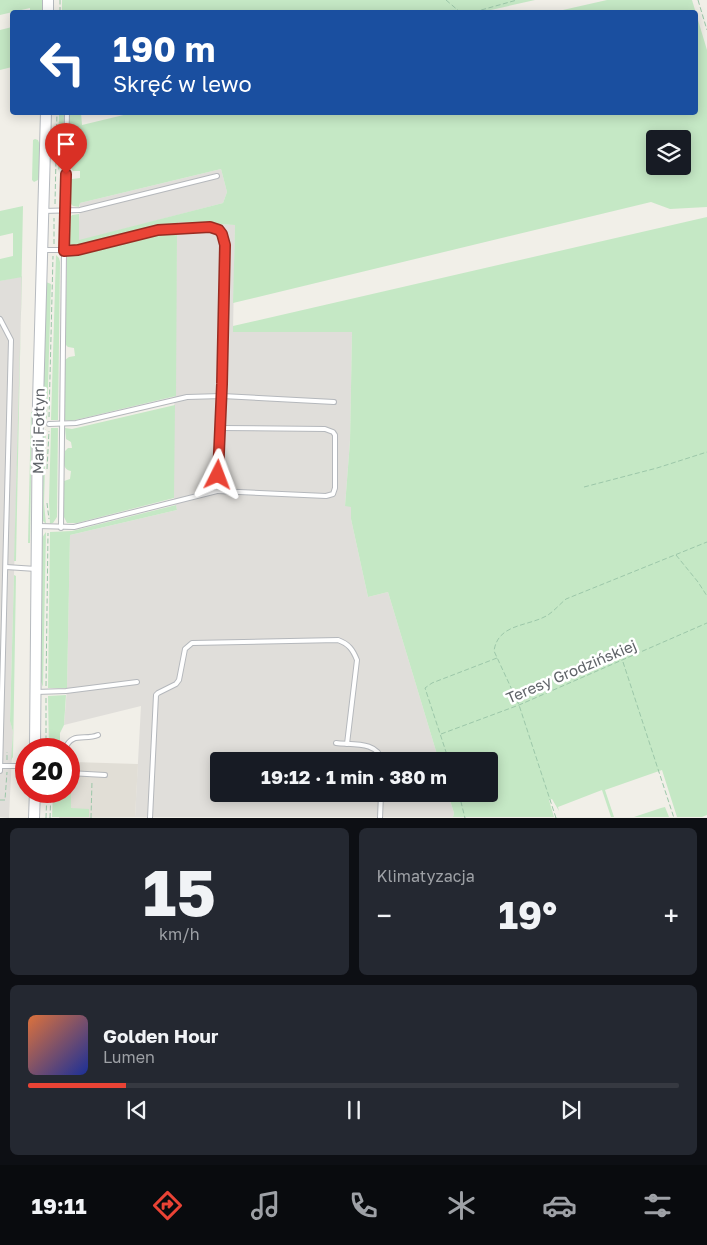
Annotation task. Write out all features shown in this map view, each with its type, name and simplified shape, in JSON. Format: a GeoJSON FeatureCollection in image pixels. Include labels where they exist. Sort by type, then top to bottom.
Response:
{"type":"FeatureCollection","features":[{"type":"Feature","properties":{"kind":"street","name":"Marii Fołtyn"},"geometry":{"type":"LineString","coordinates":[[36,738],[36,526],[46,115]]}},
{"type":"Feature","properties":{"kind":"street"},"geometry":{"type":"LineString","coordinates":[[34,818],[35,803]]}},
{"type":"Feature","properties":{"kind":"lane"},"geometry":{"type":"LineString","coordinates":[[61,528],[64,212],[67,115]]}},
{"type":"Feature","properties":{"kind":"lane"},"geometry":{"type":"LineString","coordinates":[[43,211],[64,212],[80,210],[217,176]]}},
{"type":"Feature","properties":{"kind":"lane"},"geometry":{"type":"LineString","coordinates":[[42,250],[78,250],[158,230],[210,227],[219,230],[222,234],[225,245],[222,396],[217,491]]}},
{"type":"Feature","properties":{"kind":"lane"},"geometry":{"type":"LineString","coordinates":[[0,319],[11,340],[0,771]]}},
{"type":"Feature","properties":{"kind":"lane"},"geometry":{"type":"LineString","coordinates":[[49,424],[76,423],[187,397],[222,396],[334,402]]}},
{"type":"Feature","properties":{"kind":"lane"},"geometry":{"type":"LineString","coordinates":[[36,526],[74,527],[217,491],[326,496],[333,494],[335,488],[335,435],[333,432],[325,429],[220,428]]}},
{"type":"Feature","properties":{"kind":"lane"},"geometry":{"type":"LineString","coordinates":[[6,567],[36,569]]}},
{"type":"Feature","properties":{"kind":"lane"},"geometry":{"type":"LineString","coordinates":[[150,818],[156,695],[176,684],[185,649],[192,643],[338,640],[346,643],[353,650],[357,660],[347,744]]}},
{"type":"Feature","properties":{"kind":"lane"},"geometry":{"type":"LineString","coordinates":[[36,692],[66,691],[137,682]]}},
{"type":"Feature","properties":{"kind":"lane"},"geometry":{"type":"LineString","coordinates":[[76,738],[98,735]]}},
{"type":"Feature","properties":{"kind":"lane"},"geometry":{"type":"LineString","coordinates":[[336,743],[370,746],[378,752]]}},
{"type":"Feature","properties":{"kind":"lane"},"geometry":{"type":"LineString","coordinates":[[0,766],[15,766]]}},
{"type":"Feature","properties":{"kind":"lane"},"geometry":{"type":"LineString","coordinates":[[80,773],[104,775]]}},
{"type":"Feature","properties":{"kind":"lane"},"geometry":{"type":"LineString","coordinates":[[380,818],[381,802]]}},
{"type":"Feature","properties":{"kind":"path"},"geometry":{"type":"LineString","coordinates":[[446,0],[458,10]]}},
{"type":"Feature","properties":{"kind":"path"},"geometry":{"type":"LineString","coordinates":[[481,10],[517,0]]}},
{"type":"Feature","properties":{"kind":"path"},"geometry":{"type":"LineString","coordinates":[[698,0],[707,30]]}},
{"type":"Feature","properties":{"kind":"path"},"geometry":{"type":"LineString","coordinates":[[584,487],[657,468],[707,452]]}},
{"type":"Feature","properties":{"kind":"path"},"geometry":{"type":"LineString","coordinates":[[556,818],[519,705],[494,651],[496,642],[506,631],[547,615],[566,599],[707,542]]}},
{"type":"Feature","properties":{"kind":"path"},"geometry":{"type":"LineString","coordinates":[[676,555],[707,596]]}},
{"type":"Feature","properties":{"kind":"path","name":"Teresy Grodzińskiej"},"geometry":{"type":"LineString","coordinates":[[440,734],[519,705],[707,623]]}},
{"type":"Feature","properties":{"kind":"path"},"geometry":{"type":"LineString","coordinates":[[446,752],[425,688],[432,683],[497,658]]}},
{"type":"Feature","properties":{"kind":"path"},"geometry":{"type":"LineString","coordinates":[[623,661],[674,818]]}},
{"type":"Feature","properties":{"kind":"path"},"geometry":{"type":"LineString","coordinates":[[91,818],[92,774]]}},
{"type":"Feature","properties":{"kind":"path"},"geometry":{"type":"LineString","coordinates":[[461,802],[465,818]]}},
{"type":"Feature","properties":{"kind":"path"},"geometry":{"type":"LineString","coordinates":[[46,818],[47,803]]}},
{"type":"Feature","properties":{"kind":"path"},"geometry":{"type":"LineString","coordinates":[[50,818],[51,803]]}},
{"type":"Feature","properties":{"kind":"shaded area"},"geometry":{"type":"Polygon","coordinates":[[[221,169],[227,192],[223,203],[78,241],[80,203],[221,169]]]}},
{"type":"Feature","properties":{"kind":"shaded area"},"geometry":{"type":"Polygon","coordinates":[[[177,222],[235,225],[233,332],[352,332],[350,441],[345,506],[351,506],[351,519],[368,597],[388,592],[436,752],[210,752],[210,802],[451,802],[454,813],[453,817],[135,817],[141,706],[64,725],[67,688],[70,535],[177,510],[173,493],[177,222]]]}},
{"type":"Feature","properties":{"kind":"shaded area"},"geometry":{"type":"Polygon","coordinates":[[[22,276],[10,720],[13,732],[9,818],[0,817],[0,281],[22,276]]]}},
{"type":"Feature","properties":{"kind":"shaded area"},"geometry":{"type":"Polygon","coordinates":[[[80,762],[138,764],[135,817],[59,818],[65,803],[80,803],[80,762]]]}},
{"type":"Feature","properties":{"kind":"green space"},"geometry":{"type":"Polygon","coordinates":[[[0,0],[43,0],[43,10],[30,10],[30,8],[10,10],[10,13],[0,15],[0,0]]]}},
{"type":"Feature","properties":{"kind":"green space"},"geometry":{"type":"Polygon","coordinates":[[[62,0],[535,0],[491,10],[62,10],[62,0]]]}},
{"type":"Feature","properties":{"kind":"green space"},"geometry":{"type":"Polygon","coordinates":[[[607,0],[692,0],[695,10],[563,10],[607,0]]]}},
{"type":"Feature","properties":{"kind":"green space"},"geometry":{"type":"Polygon","coordinates":[[[698,20],[707,50],[707,207],[670,209],[651,202],[233,303],[235,225],[178,222],[177,226],[149,227],[78,246],[68,243],[67,221],[72,215],[79,214],[79,240],[223,203],[227,192],[221,169],[80,203],[79,207],[73,206],[68,201],[68,183],[72,179],[80,178],[80,171],[73,171],[69,165],[70,115],[81,115],[82,125],[124,115],[698,115],[698,20]]]}},
{"type":"Feature","properties":{"kind":"green space"},"geometry":{"type":"Polygon","coordinates":[[[10,28],[10,68],[0,70],[0,30],[10,28]]]}},
{"type":"Feature","properties":{"kind":"green space"},"geometry":{"type":"Polygon","coordinates":[[[59,115],[64,115],[62,166],[58,170],[59,115]]]}},
{"type":"Feature","properties":{"kind":"green space"},"geometry":{"type":"Polygon","coordinates":[[[33,140],[38,140],[40,145],[39,177],[34,182],[32,180],[33,140]]]}},
{"type":"Feature","properties":{"kind":"green space"},"geometry":{"type":"Polygon","coordinates":[[[23,206],[22,277],[0,281],[0,259],[13,256],[13,233],[0,236],[0,211],[23,206]]]}},
{"type":"Feature","properties":{"kind":"green space"},"geometry":{"type":"Polygon","coordinates":[[[707,217],[707,815],[702,817],[677,817],[662,770],[605,790],[614,817],[611,817],[602,790],[558,807],[559,811],[552,799],[549,800],[554,817],[453,817],[454,813],[451,802],[498,802],[498,752],[436,752],[388,592],[368,597],[351,519],[351,507],[345,506],[350,441],[352,332],[233,332],[233,326],[707,217]]]}},
{"type":"Feature","properties":{"kind":"green space"},"geometry":{"type":"Polygon","coordinates":[[[156,233],[177,234],[176,396],[71,421],[64,420],[65,360],[75,356],[74,348],[68,347],[65,344],[67,257],[156,233]]]}},
{"type":"Feature","properties":{"kind":"green space"},"geometry":{"type":"Polygon","coordinates":[[[56,255],[60,262],[58,420],[51,420],[56,255]]]}},
{"type":"Feature","properties":{"kind":"green space"},"geometry":{"type":"Polygon","coordinates":[[[46,282],[51,284],[47,420],[43,410],[46,282]]]}},
{"type":"Feature","properties":{"kind":"green space"},"geometry":{"type":"Polygon","coordinates":[[[21,324],[16,561],[14,561],[21,324]]]}},
{"type":"Feature","properties":{"kind":"green space"},"geometry":{"type":"Polygon","coordinates":[[[175,405],[174,498],[77,523],[67,523],[64,517],[64,481],[70,479],[71,471],[64,466],[64,460],[65,451],[68,448],[72,448],[71,442],[66,439],[65,428],[72,429],[175,405]]]}},
{"type":"Feature","properties":{"kind":"green space"},"geometry":{"type":"Polygon","coordinates":[[[31,412],[30,543],[28,543],[31,412]]]}},
{"type":"Feature","properties":{"kind":"green space"},"geometry":{"type":"Polygon","coordinates":[[[51,428],[58,428],[57,517],[50,524],[49,501],[51,428]]]}},
{"type":"Feature","properties":{"kind":"green space"},"geometry":{"type":"Polygon","coordinates":[[[46,429],[44,503],[46,524],[42,520],[42,435],[46,429]]]}},
{"type":"Feature","properties":{"kind":"green space"},"geometry":{"type":"Polygon","coordinates":[[[176,505],[177,510],[70,535],[67,688],[48,688],[50,532],[72,531],[176,505]]]}},
{"type":"Feature","properties":{"kind":"green space"},"geometry":{"type":"Polygon","coordinates":[[[46,532],[43,687],[40,679],[41,539],[46,532]]]}},
{"type":"Feature","properties":{"kind":"green space"},"geometry":{"type":"Polygon","coordinates":[[[14,575],[16,576],[13,757],[11,760],[13,732],[10,721],[14,575]]]}},
{"type":"Feature","properties":{"kind":"green space"},"geometry":{"type":"Polygon","coordinates":[[[66,695],[64,725],[60,738],[49,738],[48,696],[66,695]]]}},
{"type":"Feature","properties":{"kind":"green space"},"geometry":{"type":"Polygon","coordinates":[[[53,803],[71,803],[71,808],[89,809],[89,817],[52,817],[53,803]]]}},
{"type":"Feature","properties":{"kind":"green space"},"geometry":{"type":"Polygon","coordinates":[[[665,807],[669,817],[634,817],[661,808],[665,807]]]}},
{"type":"Feature","properties":{"kind":"route"},"geometry":{"type":"LineString","coordinates":[[66,174],[64,251],[78,250],[158,230],[210,227],[219,230],[222,234],[225,245],[218,475]]}}]}
